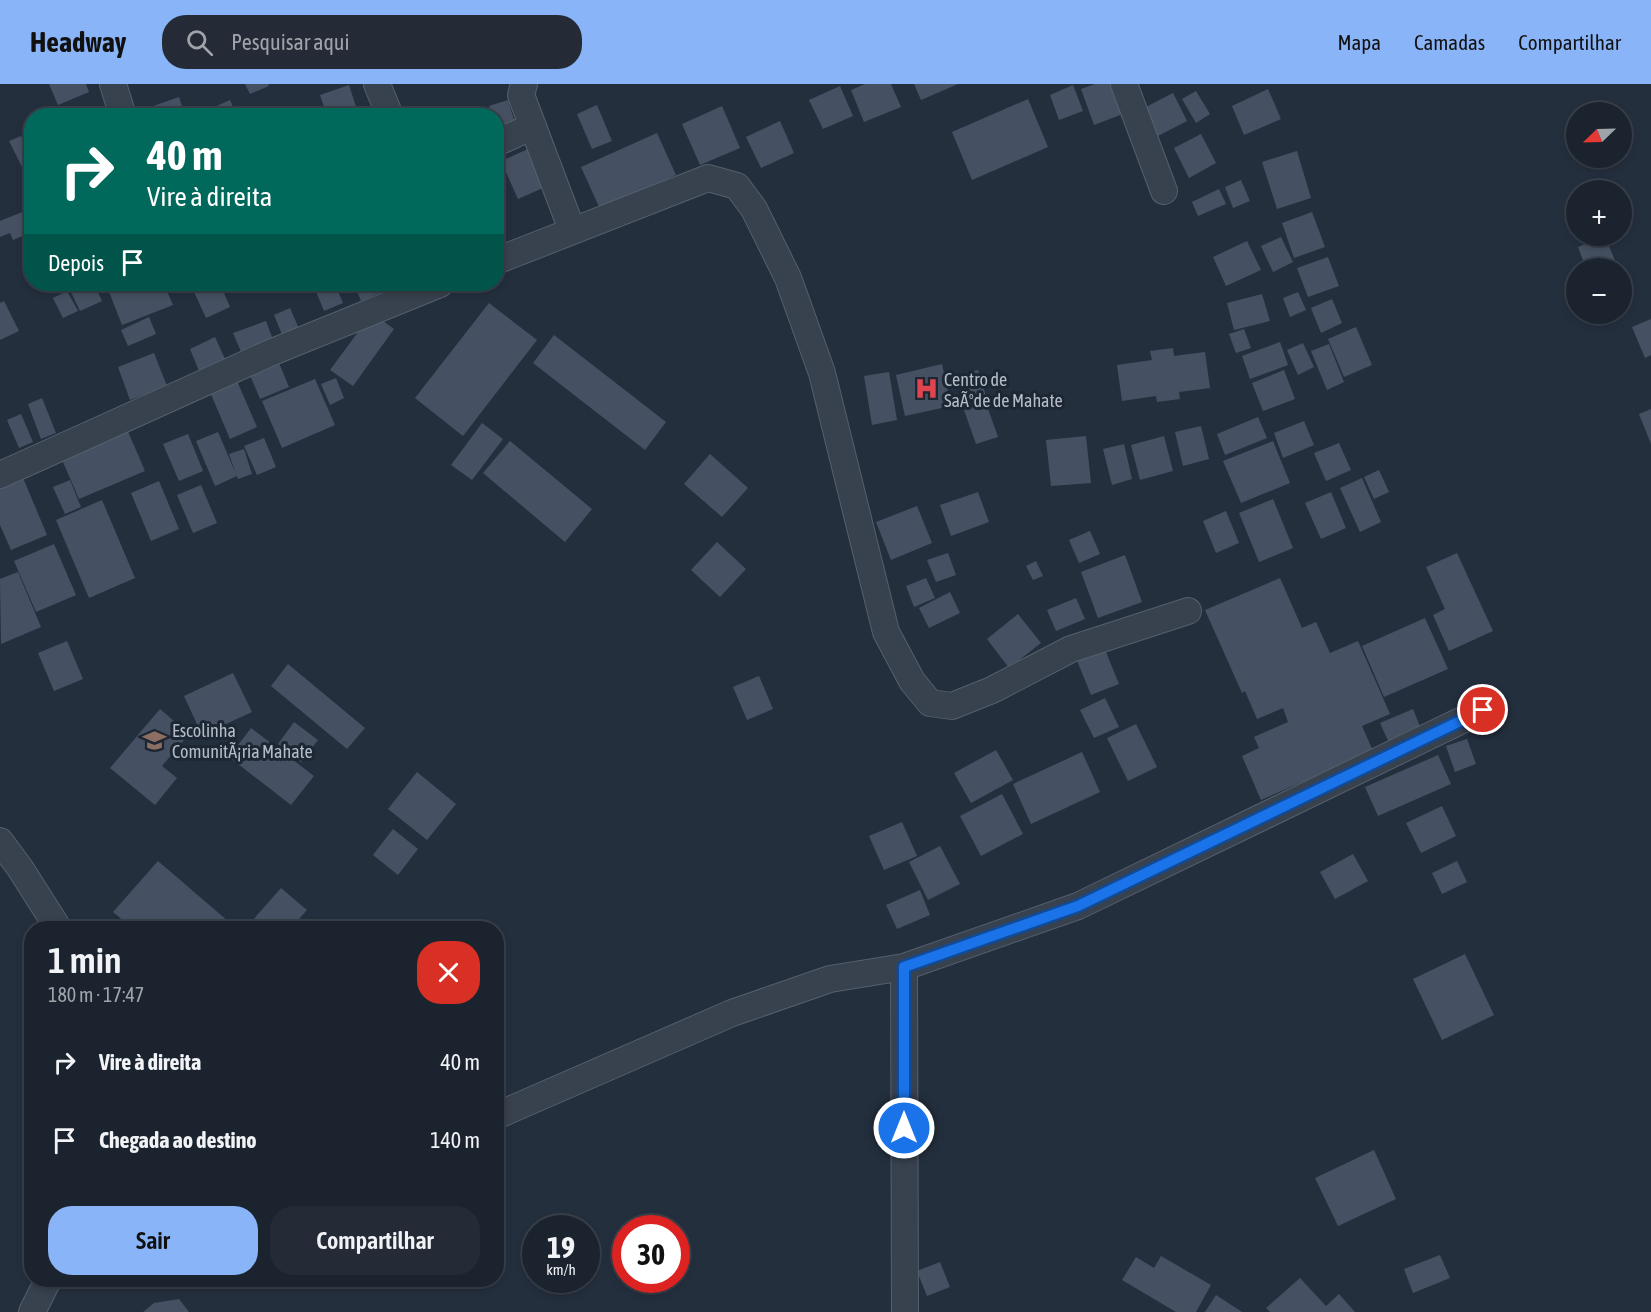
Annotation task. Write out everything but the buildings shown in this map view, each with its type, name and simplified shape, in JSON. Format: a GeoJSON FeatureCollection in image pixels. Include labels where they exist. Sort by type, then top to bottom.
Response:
{"type":"FeatureCollection","features":[{"type":"Feature","properties":{"kind":"street"},"geometry":{"type":"LineString","coordinates":[[112,84],[120,108]]}},
{"type":"Feature","properties":{"kind":"street"},"geometry":{"type":"LineString","coordinates":[[377,84],[387,108]]}},
{"type":"Feature","properties":{"kind":"street"},"geometry":{"type":"LineString","coordinates":[[524,84],[521,94],[572,230]]}},
{"type":"Feature","properties":{"kind":"street"},"geometry":{"type":"LineString","coordinates":[[1124,84],[1164,191]]}},
{"type":"Feature","properties":{"kind":"street"},"geometry":{"type":"LineString","coordinates":[[504,139],[533,126]]}},
{"type":"Feature","properties":{"kind":"street"},"geometry":{"type":"LineString","coordinates":[[504,258],[708,178],[737,186],[754,209],[788,278],[822,373],[886,632],[912,681],[930,703],[952,706],[992,690],[1071,649],[1188,611]]}},
{"type":"Feature","properties":{"kind":"street"},"geometry":{"type":"LineString","coordinates":[[0,475],[270,353],[424,291]]}},
{"type":"Feature","properties":{"kind":"street"},"geometry":{"type":"LineString","coordinates":[[504,1113],[732,1013],[830,979],[904,967],[1078,906],[1483,710]]}},
{"type":"Feature","properties":{"kind":"street"},"geometry":{"type":"LineString","coordinates":[[0,841],[54,921]]}},
{"type":"Feature","properties":{"kind":"street"},"geometry":{"type":"LineString","coordinates":[[904,967],[905,1312]]}},
{"type":"Feature","properties":{"kind":"street"},"geometry":{"type":"LineString","coordinates":[[32,1312],[44,1287]]}},
{"type":"Feature","properties":{"kind":"place","name":"Centro de SaÃºde de Mahate"},"geometry":{"type":"Point","coordinates":[926,389]}},
{"type":"Feature","properties":{"kind":"place","name":"Escolinha ComunitÃ¡ria Mahate"},"geometry":{"type":"Point","coordinates":[154,740]}},
{"type":"Feature","properties":{"kind":"route"},"geometry":{"type":"LineString","coordinates":[[904,1128],[904,967],[1078,906],[1483,710]]}}]}
